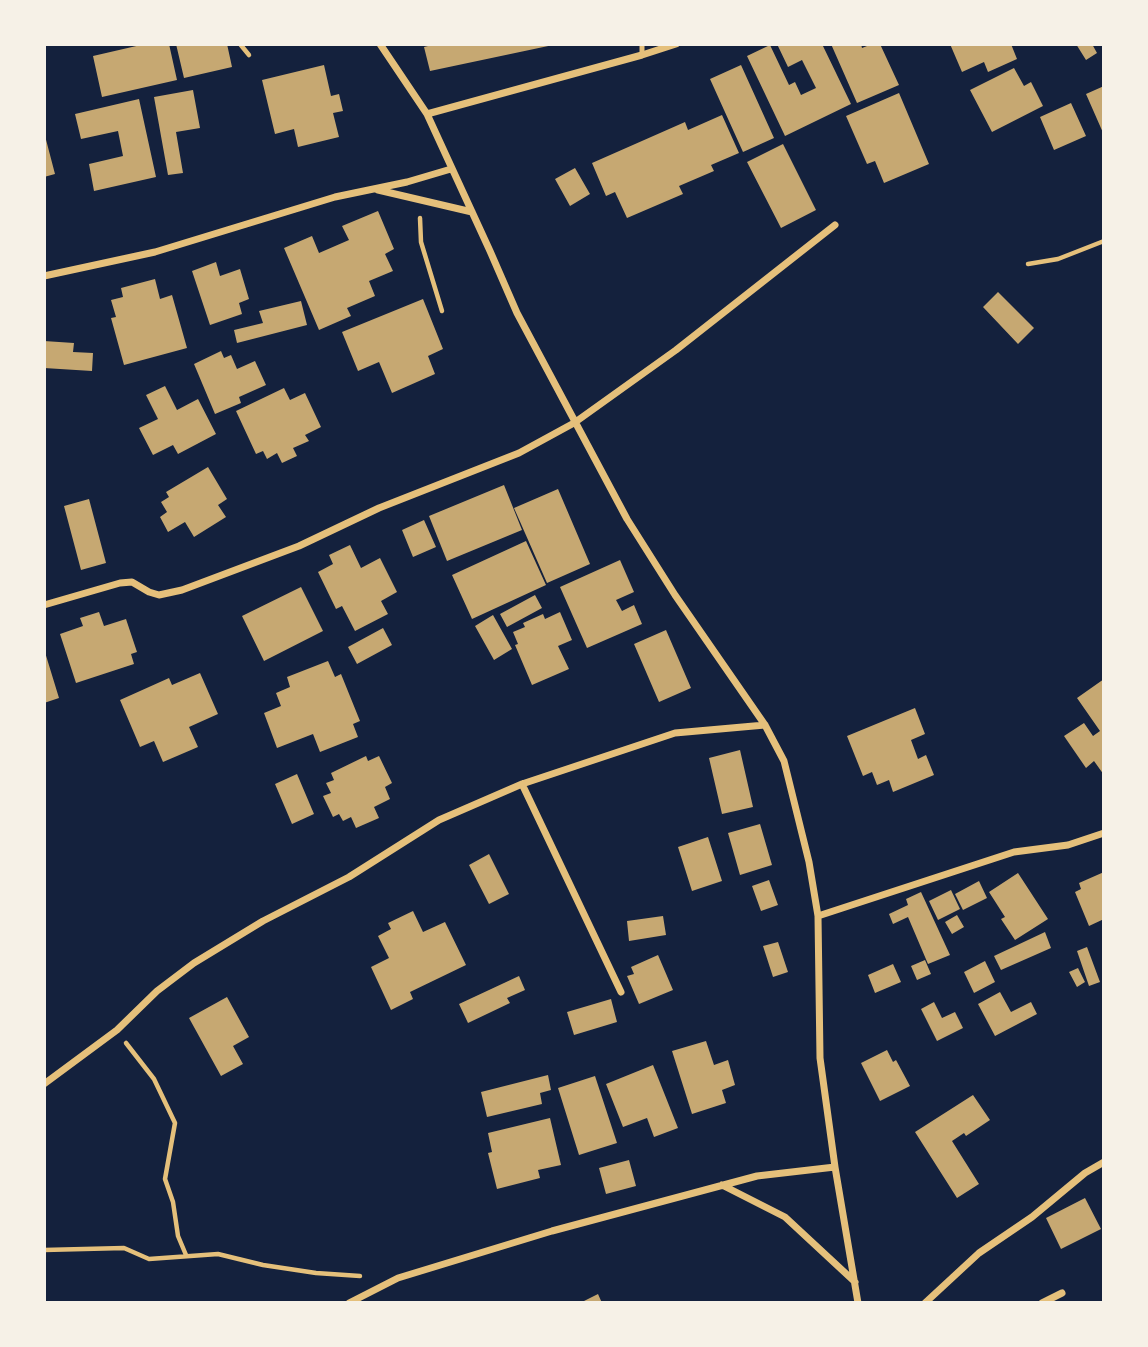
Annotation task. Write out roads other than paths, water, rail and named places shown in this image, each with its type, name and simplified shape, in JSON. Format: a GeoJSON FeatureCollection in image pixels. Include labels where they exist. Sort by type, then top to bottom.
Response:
{"type":"FeatureCollection","features":[{"type":"Feature","properties":{"kind":"street"},"geometry":{"type":"LineString","coordinates":[[380,44],[427,114],[517,313],[627,519],[765,725],[784,761],[809,862],[818,916],[820,1058],[858,1303]]}},
{"type":"Feature","properties":{"kind":"street"},"geometry":{"type":"LineString","coordinates":[[427,114],[676,44]]}},
{"type":"Feature","properties":{"kind":"street"},"geometry":{"type":"LineString","coordinates":[[44,276],[155,252],[335,197],[451,169]]}},
{"type":"Feature","properties":{"kind":"street"},"geometry":{"type":"LineString","coordinates":[[374,189],[472,212]]}},
{"type":"Feature","properties":{"kind":"street"},"geometry":{"type":"LineString","coordinates":[[44,605],[120,583],[132,582],[149,593],[159,595],[182,590],[299,546],[379,508],[519,453],[574,424],[676,350],[835,225]]}},
{"type":"Feature","properties":{"kind":"street"},"geometry":{"type":"LineString","coordinates":[[44,1084],[117,1030],[157,990],[194,963],[262,920],[349,877],[439,820],[522,784],[675,733],[765,725]]}},
{"type":"Feature","properties":{"kind":"street"},"geometry":{"type":"LineString","coordinates":[[522,784],[621,992]]}},
{"type":"Feature","properties":{"kind":"street"},"geometry":{"type":"LineString","coordinates":[[818,916],[1014,852],[1068,845],[1104,833]]}},
{"type":"Feature","properties":{"kind":"street"},"geometry":{"type":"LineString","coordinates":[[925,1303],[979,1253],[1104,1162]]}},
{"type":"Feature","properties":{"kind":"street"},"geometry":{"type":"LineString","coordinates":[[349,1303],[398,1278],[552,1231],[757,1176],[835,1167]]}},
{"type":"Feature","properties":{"kind":"street"},"geometry":{"type":"LineString","coordinates":[[722,1185],[785,1217],[855,1283]]}},
{"type":"Feature","properties":{"kind":"street"},"geometry":{"type":"LineString","coordinates":[[1042,1303],[1062,1293]]}},
{"type":"Feature","properties":{"kind":"lane"},"geometry":{"type":"LineString","coordinates":[[642,44],[642,55]]}}]}
